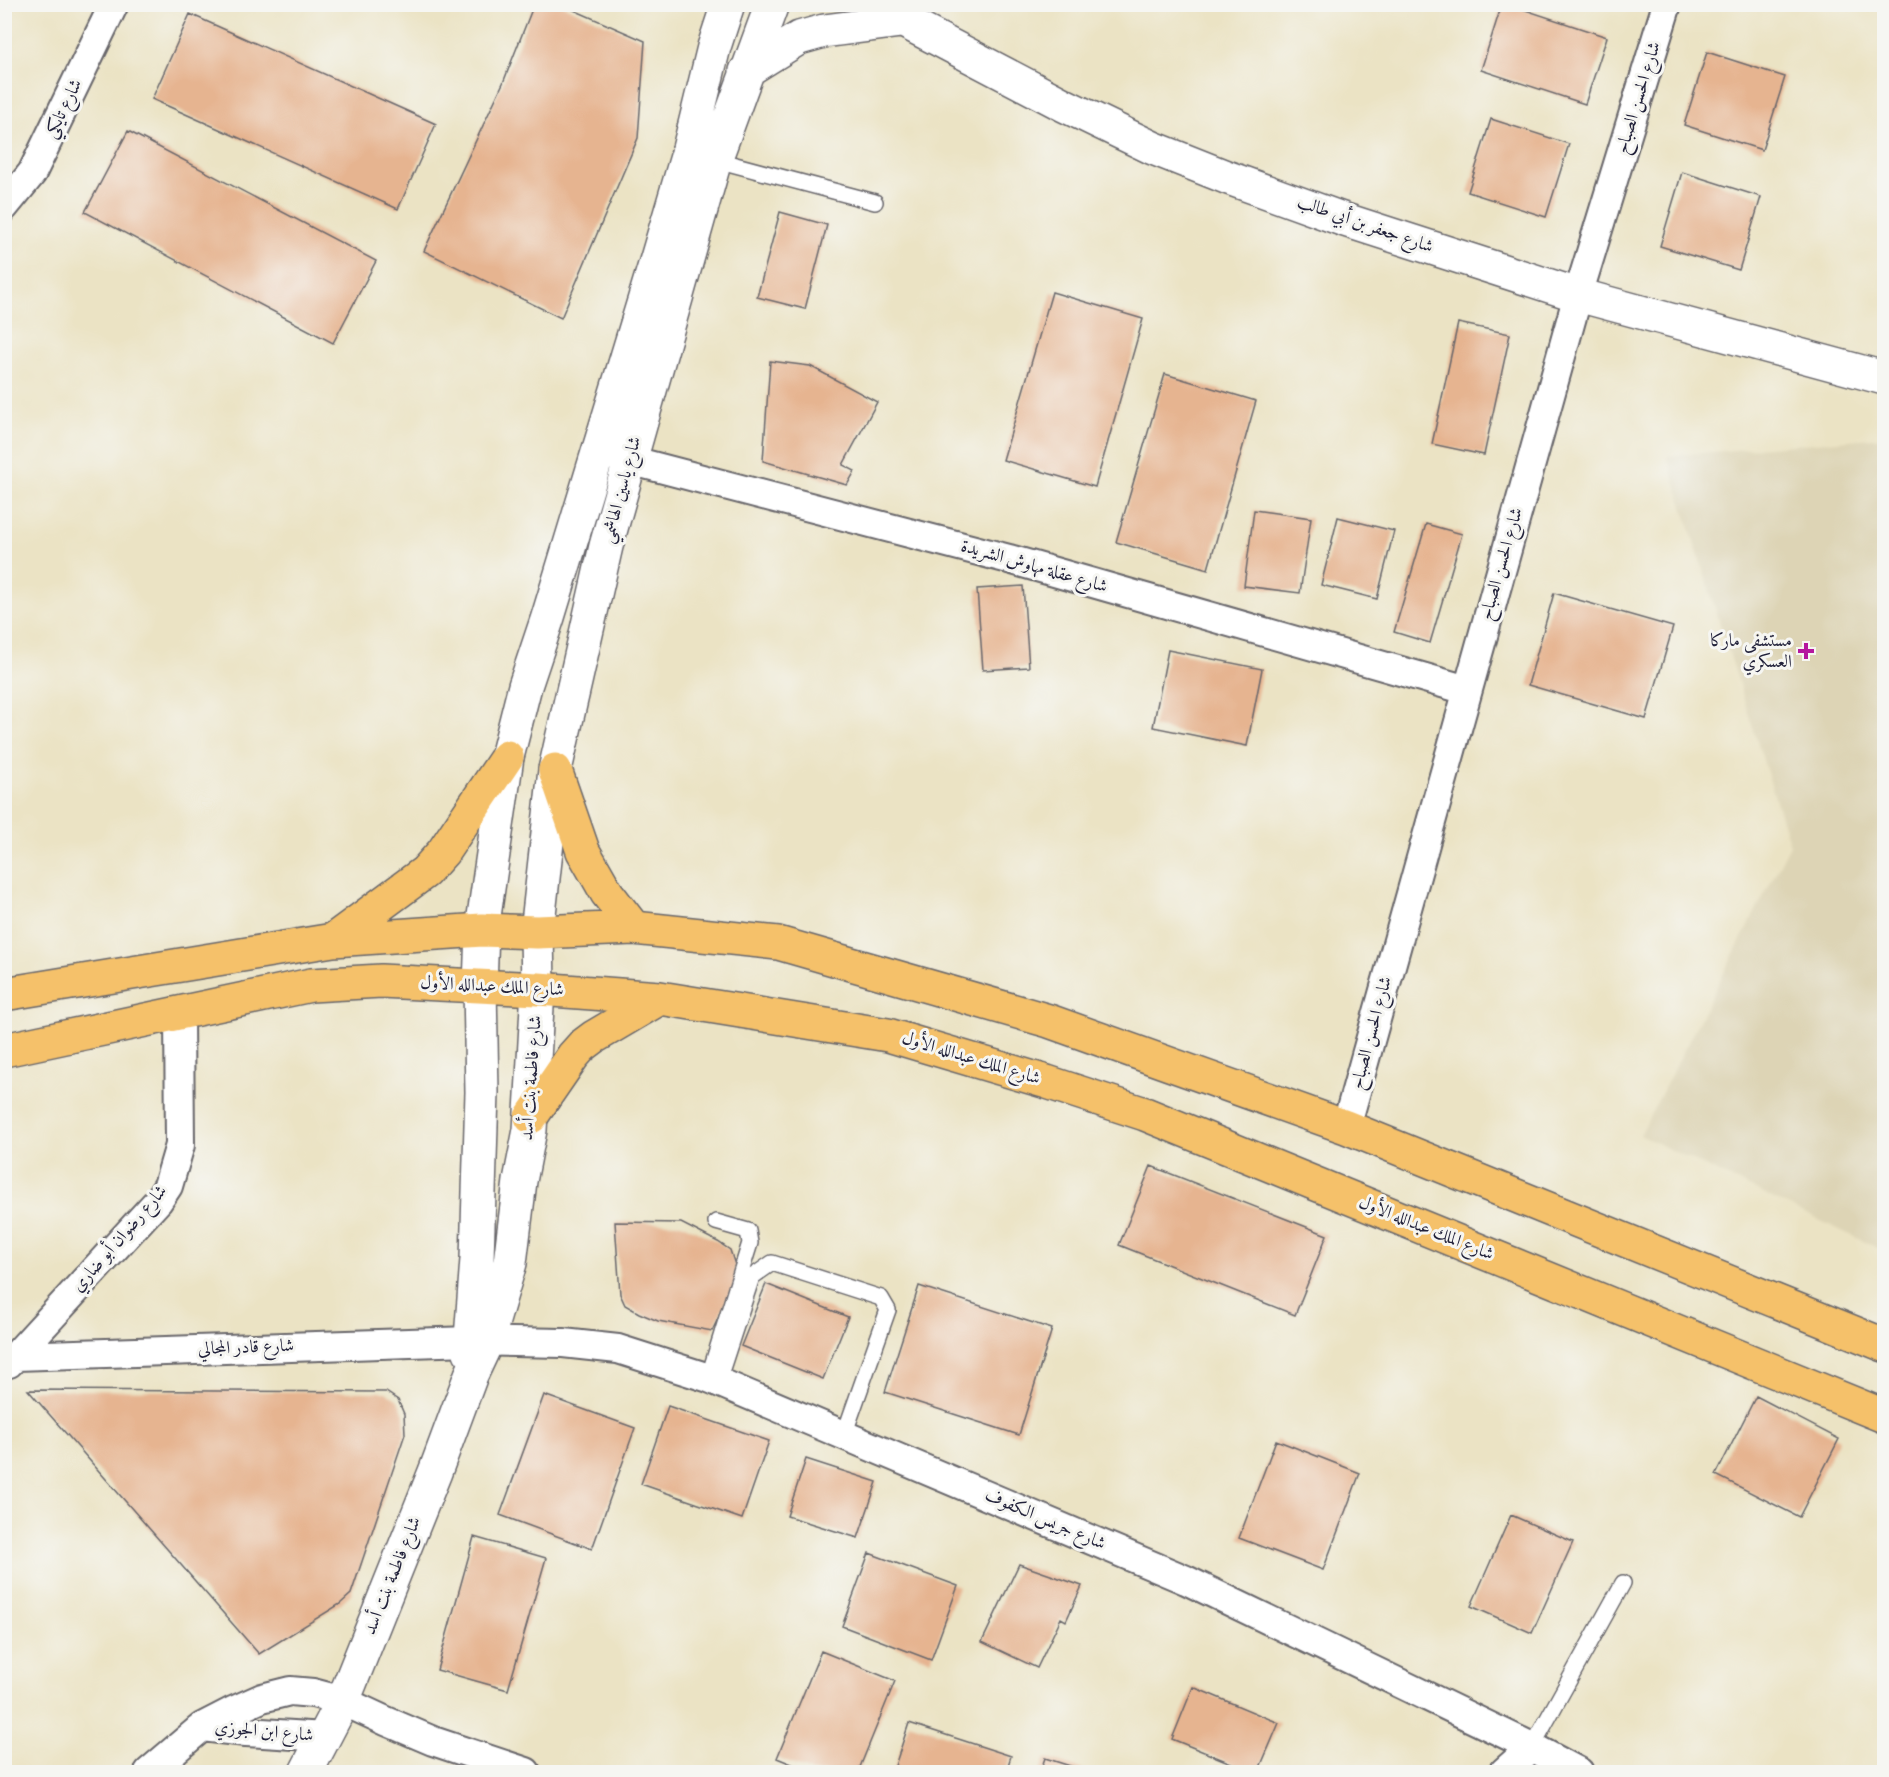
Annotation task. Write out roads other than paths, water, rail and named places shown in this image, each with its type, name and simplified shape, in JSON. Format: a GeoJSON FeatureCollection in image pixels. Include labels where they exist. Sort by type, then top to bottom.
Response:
{"type":"FeatureCollection","features":[{"type":"Feature","properties":{"kind":"main road"},"geometry":{"type":"LineString","coordinates":[[333,940],[408,885],[431,865],[443,852],[507,757]]}},
{"type":"Feature","properties":{"kind":"main road"},"geometry":{"type":"LineString","coordinates":[[555,770],[583,851],[607,893],[634,928]]}},
{"type":"Feature","properties":{"kind":"main road"},"geometry":{"type":"LineString","coordinates":[[4,994],[333,940],[482,930],[537,932],[634,928],[778,943],[1049,1021],[1346,1127],[1884,1345]]}},
{"type":"Feature","properties":{"kind":"main road","name":"شارع الملك عبدالله الأول"},"geometry":{"type":"LineString","coordinates":[[4,1050],[311,985],[381,981],[660,998],[888,1035],[1145,1114],[1884,1416]]}},
{"type":"Feature","properties":{"kind":"main road"},"geometry":{"type":"LineString","coordinates":[[531,1117],[582,1046],[594,1036],[660,998]]}},
{"type":"Feature","properties":{"kind":"street","name":"شارع تايكي"},"geometry":{"type":"LineString","coordinates":[[4,207],[32,173],[114,4]]}},
{"type":"Feature","properties":{"kind":"street"},"geometry":{"type":"LineString","coordinates":[[708,4],[714,47]]}},
{"type":"Feature","properties":{"kind":"street","name":"شارع ياسين الهاشمي"},"geometry":{"type":"LineString","coordinates":[[538,989],[537,932],[555,770],[606,546],[630,461],[702,156],[714,47],[728,4]]}},
{"type":"Feature","properties":{"kind":"street","name":"شارع ياسين الهاشمي"},"geometry":{"type":"LineString","coordinates":[[480,987],[482,930],[507,757],[525,686],[599,452],[702,156],[746,72],[772,4]]}},
{"type":"Feature","properties":{"kind":"street","name":"شارع جعفر بن أبي طالب"},"geometry":{"type":"LineString","coordinates":[[871,4],[1064,105],[1153,148],[1226,177],[1342,219],[1578,295],[1884,378]]}},
{"type":"Feature","properties":{"kind":"street","name":"شارع الحسن الصباح"},"geometry":{"type":"LineString","coordinates":[[1346,1127],[1578,295],[1667,4]]}},
{"type":"Feature","properties":{"kind":"street"},"geometry":{"type":"LineString","coordinates":[[746,72],[800,38],[834,29],[901,21]]}},
{"type":"Feature","properties":{"kind":"street","name":"شارع عقلة مهاوش الشريدة"},"geometry":{"type":"LineString","coordinates":[[599,452],[1009,559],[1467,690]]}},
{"type":"Feature","properties":{"kind":"street","name":"شارع فاطمة بنت أسد"},"geometry":{"type":"LineString","coordinates":[[478,1341],[477,1259],[482,1092],[480,987]]}},
{"type":"Feature","properties":{"kind":"street","name":"شارع فاطمة بنت أسد"},"geometry":{"type":"LineString","coordinates":[[306,1773],[343,1701],[435,1472],[471,1374],[478,1341],[510,1263],[520,1181],[530,1130],[538,989]]}},
{"type":"Feature","properties":{"kind":"street","name":"شارع رضوان أبو ضاري"},"geometry":{"type":"LineString","coordinates":[[8,1361],[158,1201],[168,1186],[180,1145],[179,1014]]}},
{"type":"Feature","properties":{"kind":"street","name":"شارع قادر المجالي"},"geometry":{"type":"LineString","coordinates":[[8,1361],[478,1341]]}},
{"type":"Feature","properties":{"kind":"street","name":"شارع جريس الكفوف"},"geometry":{"type":"LineString","coordinates":[[478,1341],[563,1343],[618,1349],[714,1379],[1186,1580],[1532,1747],[1579,1773]]}},
{"type":"Feature","properties":{"kind":"street","name":"شارع ابن الجوزي"},"geometry":{"type":"LineString","coordinates":[[149,1773],[202,1727],[262,1698],[290,1691],[313,1693],[343,1701],[433,1741],[526,1773]]}},
{"type":"Feature","properties":{"kind":"street","name":"شارع ابن الجوزي"},"geometry":{"type":"LineString","coordinates":[[202,1727],[325,1737]]}},
{"type":"Feature","properties":{"kind":"street"},"geometry":{"type":"LineString","coordinates":[[1504,1773],[1532,1747]]}},
{"type":"Feature","properties":{"kind":"lane"},"geometry":{"type":"LineString","coordinates":[[702,156],[875,201]]}},
{"type":"Feature","properties":{"kind":"lane"},"geometry":{"type":"LineString","coordinates":[[714,1379],[750,1243],[748,1231],[716,1222]]}},
{"type":"Feature","properties":{"kind":"lane"},"geometry":{"type":"LineString","coordinates":[[714,1379],[752,1276],[772,1263],[881,1298],[888,1310],[844,1435]]}},
{"type":"Feature","properties":{"kind":"lane"},"geometry":{"type":"LineString","coordinates":[[1532,1747],[1623,1583]]}},
{"type":"Feature","properties":{"kind":"place","name":"مستشفى ماركا العسكري"},"geometry":{"type":"Point","coordinates":[1806,651]}}]}
